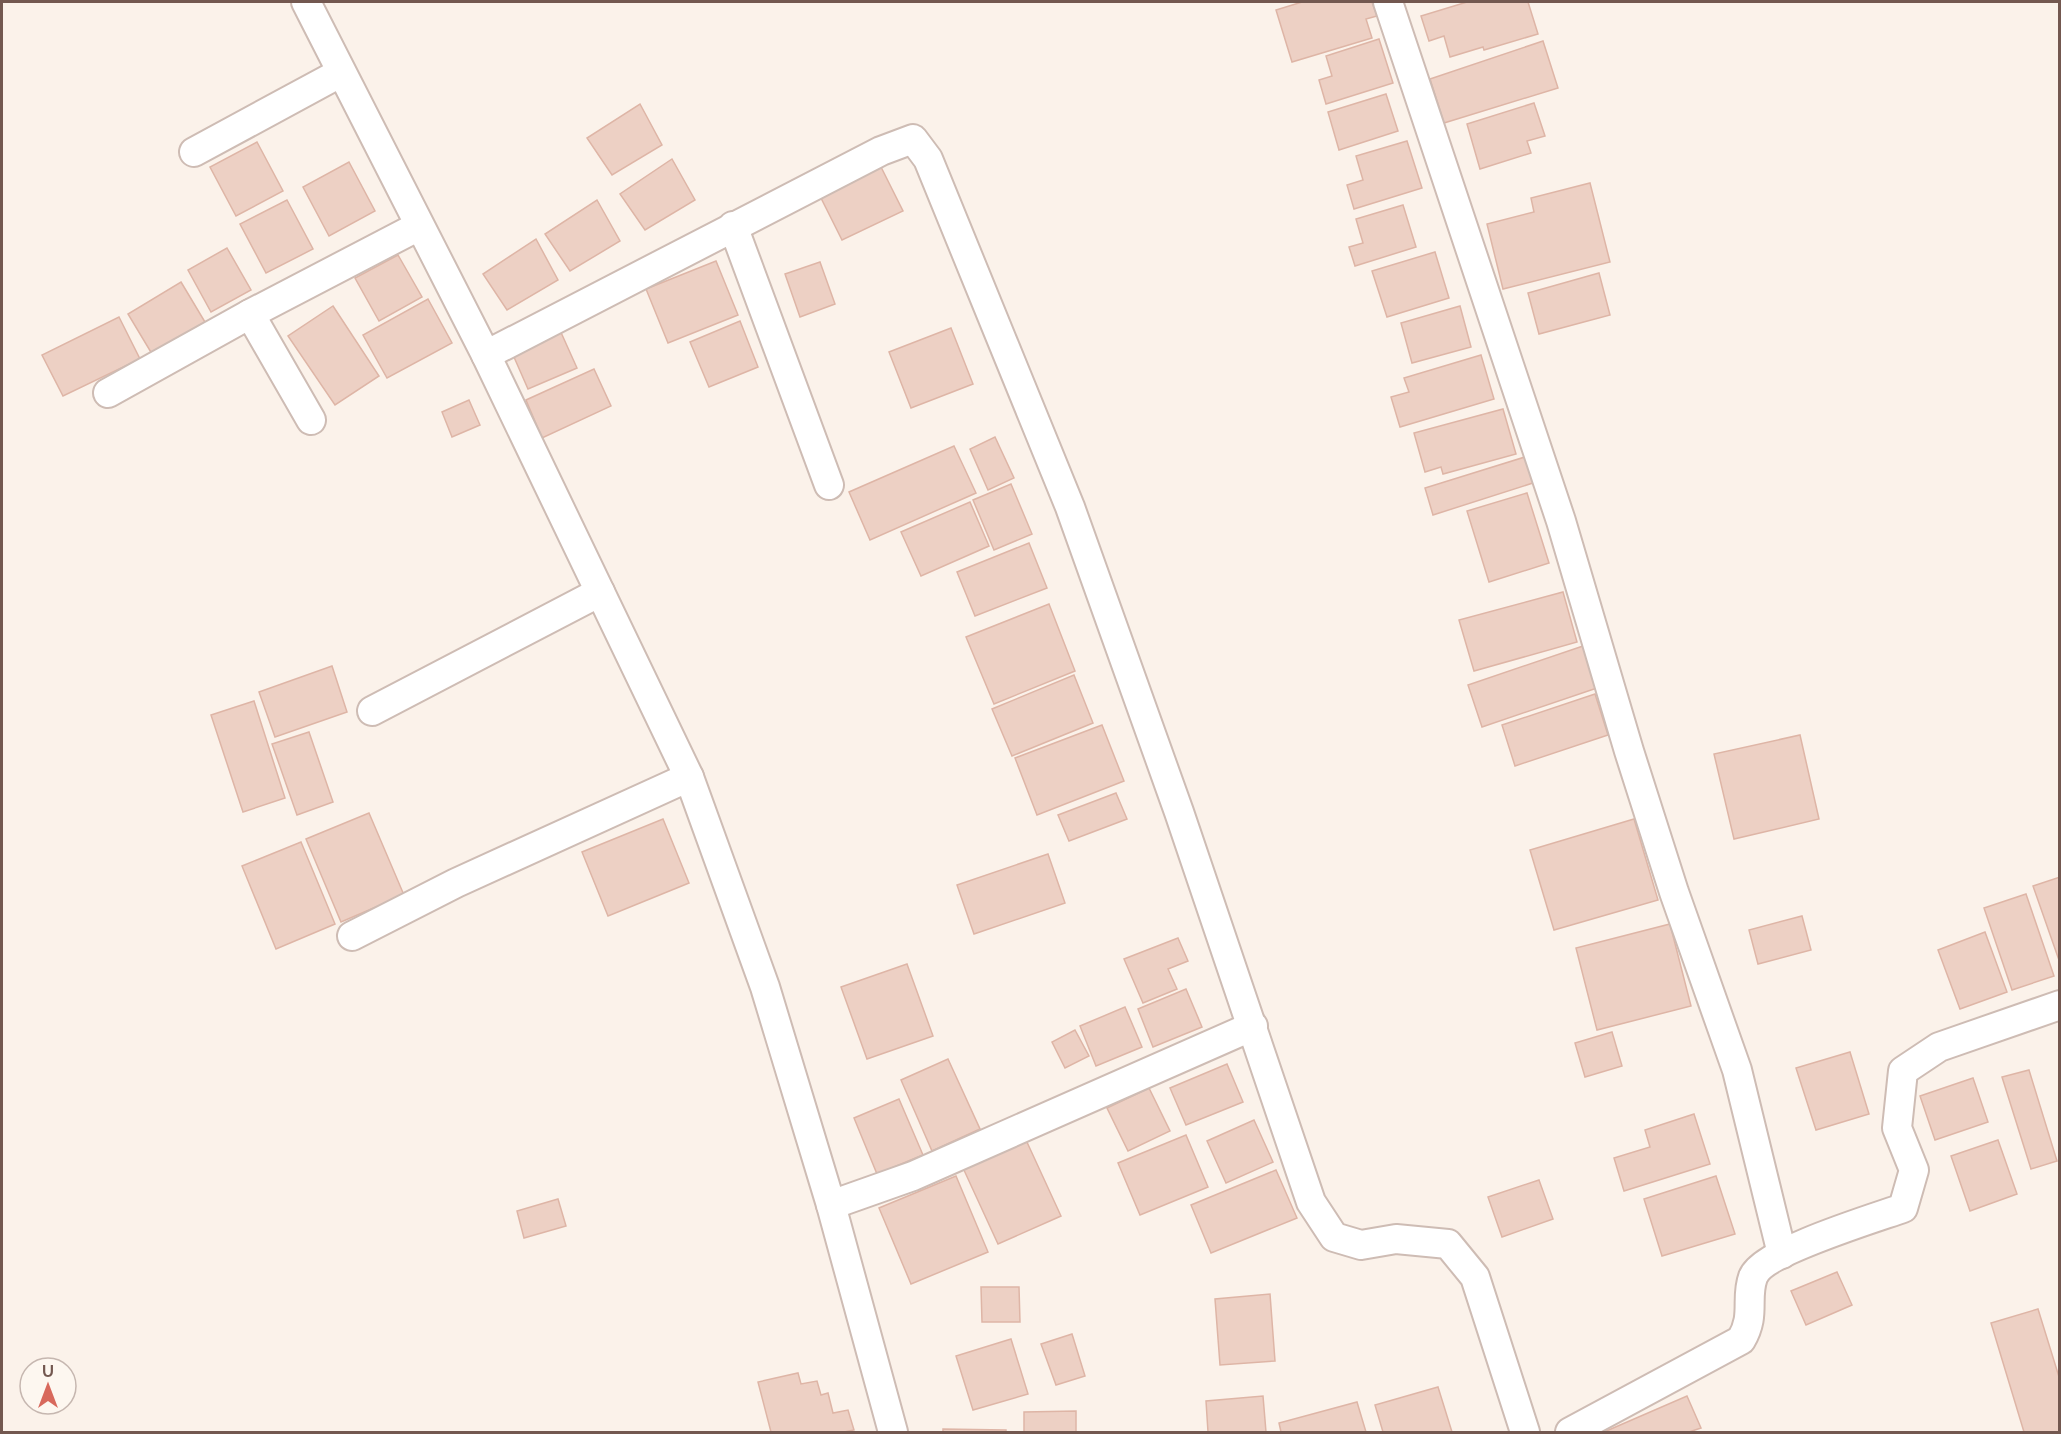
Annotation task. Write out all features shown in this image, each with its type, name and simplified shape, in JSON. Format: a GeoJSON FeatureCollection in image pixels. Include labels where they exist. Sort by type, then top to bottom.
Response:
{"type":"FeatureCollection","features":[{"type":"Feature","properties":{"kind":"street"},"geometry":{"type":"LineString","coordinates":[[306,2],[486,355],[689,777],[765,987],[831,1205],[893,1432]]}},
{"type":"Feature","properties":{"kind":"street"},"geometry":{"type":"LineString","coordinates":[[1388,2],[1561,521],[1629,751],[1674,892],[1737,1070],[1782,1254]]}},
{"type":"Feature","properties":{"kind":"street"},"geometry":{"type":"LineString","coordinates":[[194,152],[340,72]]}},
{"type":"Feature","properties":{"kind":"street"},"geometry":{"type":"LineString","coordinates":[[486,355],[881,151],[913,139],[928,159],[1070,507],[1253,1026],[1311,1202],[1334,1237],[1361,1245],[1396,1239],[1448,1244],[1475,1277],[1525,1432]]}},
{"type":"Feature","properties":{"kind":"street"},"geometry":{"type":"LineString","coordinates":[[108,393],[250,314],[419,226]]}},
{"type":"Feature","properties":{"kind":"street"},"geometry":{"type":"LineString","coordinates":[[733,226],[829,485]]}},
{"type":"Feature","properties":{"kind":"street"},"geometry":{"type":"LineString","coordinates":[[250,314],[310,420]]}},
{"type":"Feature","properties":{"kind":"street"},"geometry":{"type":"LineString","coordinates":[[372,711],[600,592]]}},
{"type":"Feature","properties":{"kind":"street"},"geometry":{"type":"LineString","coordinates":[[352,936],[456,883],[689,777]]}},
{"type":"Feature","properties":{"kind":"street"},"geometry":{"type":"LineString","coordinates":[[1580,1430],[1741,1340],[1750,1326],[1752,1278],[1759,1266],[1782,1254],[1903,1208],[1914,1170],[1897,1128],[1903,1071],[1939,1047],[2060,1005]]}},
{"type":"Feature","properties":{"kind":"street"},"geometry":{"type":"LineString","coordinates":[[831,1205],[913,1176],[1253,1026]]}},
{"type":"Feature","properties":{"kind":"building"},"geometry":{"type":"Polygon","coordinates":[[[1302,2],[1372,2],[1377,16],[1366,19],[1372,38],[1292,62],[1276,10],[1302,2]]]}},
{"type":"Feature","properties":{"kind":"building"},"geometry":{"type":"Polygon","coordinates":[[[1467,2],[1528,2],[1538,34],[1484,50],[1483,47],[1450,57],[1444,36],[1429,41],[1421,16],[1467,2]]]}},
{"type":"Feature","properties":{"kind":"building"},"geometry":{"type":"Polygon","coordinates":[[[1379,39],[1393,83],[1326,104],[1319,80],[1332,76],[1326,56],[1379,39]]]}},
{"type":"Feature","properties":{"kind":"building"},"geometry":{"type":"Polygon","coordinates":[[[1543,41],[1558,88],[1444,123],[1430,79],[1543,41]]]}},
{"type":"Feature","properties":{"kind":"building"},"geometry":{"type":"Polygon","coordinates":[[[1386,94],[1398,131],[1339,150],[1328,112],[1386,94]]]}},
{"type":"Feature","properties":{"kind":"building"},"geometry":{"type":"Polygon","coordinates":[[[1534,103],[1545,136],[1527,141],[1531,153],[1480,169],[1467,124],[1534,103]]]}},
{"type":"Feature","properties":{"kind":"building"},"geometry":{"type":"Polygon","coordinates":[[[640,104],[662,145],[612,175],[587,138],[640,104]]]}},
{"type":"Feature","properties":{"kind":"building"},"geometry":{"type":"Polygon","coordinates":[[[1407,141],[1422,188],[1354,209],[1347,185],[1363,180],[1356,156],[1407,141]]]}},
{"type":"Feature","properties":{"kind":"building"},"geometry":{"type":"Polygon","coordinates":[[[257,142],[283,191],[236,216],[210,167],[257,142]]]}},
{"type":"Feature","properties":{"kind":"building"},"geometry":{"type":"Polygon","coordinates":[[[672,159],[695,200],[645,230],[620,194],[672,159]]]}},
{"type":"Feature","properties":{"kind":"building"},"geometry":{"type":"Polygon","coordinates":[[[878,161],[903,211],[842,240],[817,190],[878,161]]]}},
{"type":"Feature","properties":{"kind":"building"},"geometry":{"type":"Polygon","coordinates":[[[349,162],[375,211],[329,236],[303,187],[349,162]]]}},
{"type":"Feature","properties":{"kind":"building"},"geometry":{"type":"Polygon","coordinates":[[[1590,183],[1610,262],[1503,289],[1487,224],[1534,212],[1531,198],[1590,183]]]}},
{"type":"Feature","properties":{"kind":"building"},"geometry":{"type":"Polygon","coordinates":[[[287,200],[313,249],[266,273],[240,224],[287,200]]]}},
{"type":"Feature","properties":{"kind":"building"},"geometry":{"type":"Polygon","coordinates":[[[597,200],[620,241],[570,271],[545,234],[597,200]]]}},
{"type":"Feature","properties":{"kind":"building"},"geometry":{"type":"Polygon","coordinates":[[[1403,205],[1416,247],[1355,266],[1349,247],[1363,243],[1356,219],[1403,205]]]}},
{"type":"Feature","properties":{"kind":"building"},"geometry":{"type":"Polygon","coordinates":[[[536,239],[558,280],[507,310],[483,274],[536,239]]]}},
{"type":"Feature","properties":{"kind":"building"},"geometry":{"type":"Polygon","coordinates":[[[227,248],[251,290],[211,312],[188,270],[227,248]]]}},
{"type":"Feature","properties":{"kind":"building"},"geometry":{"type":"Polygon","coordinates":[[[1435,252],[1449,298],[1387,317],[1372,271],[1435,252]]]}},
{"type":"Feature","properties":{"kind":"building"},"geometry":{"type":"Polygon","coordinates":[[[398,255],[422,297],[379,321],[355,278],[398,255]]]}},
{"type":"Feature","properties":{"kind":"building"},"geometry":{"type":"Polygon","coordinates":[[[716,261],[738,315],[668,343],[646,289],[716,261]]]}},
{"type":"Feature","properties":{"kind":"building"},"geometry":{"type":"Polygon","coordinates":[[[820,262],[835,304],[800,317],[785,274],[820,262]]]}},
{"type":"Feature","properties":{"kind":"building"},"geometry":{"type":"Polygon","coordinates":[[[1599,273],[1610,315],[1539,334],[1528,293],[1599,273]]]}},
{"type":"Feature","properties":{"kind":"building"},"geometry":{"type":"Polygon","coordinates":[[[181,282],[205,322],[152,354],[128,314],[181,282]]]}},
{"type":"Feature","properties":{"kind":"building"},"geometry":{"type":"Polygon","coordinates":[[[428,299],[452,343],[387,378],[363,335],[428,299]]]}},
{"type":"Feature","properties":{"kind":"building"},"geometry":{"type":"Polygon","coordinates":[[[333,306],[379,376],[335,405],[288,336],[333,306]]]}},
{"type":"Feature","properties":{"kind":"building"},"geometry":{"type":"Polygon","coordinates":[[[1460,306],[1471,347],[1412,363],[1401,323],[1460,306]]]}},
{"type":"Feature","properties":{"kind":"building"},"geometry":{"type":"Polygon","coordinates":[[[119,317],[140,359],[63,396],[42,355],[119,317]]]}},
{"type":"Feature","properties":{"kind":"building"},"geometry":{"type":"Polygon","coordinates":[[[740,321],[758,367],[709,387],[690,342],[740,321]]]}},
{"type":"Feature","properties":{"kind":"building"},"geometry":{"type":"Polygon","coordinates":[[[559,328],[577,368],[528,389],[510,348],[559,328]]]}},
{"type":"Feature","properties":{"kind":"building"},"geometry":{"type":"Polygon","coordinates":[[[951,328],[973,384],[911,408],[889,352],[951,328]]]}},
{"type":"Feature","properties":{"kind":"building"},"geometry":{"type":"Polygon","coordinates":[[[1481,355],[1494,399],[1400,427],[1391,397],[1409,392],[1404,378],[1481,355]]]}},
{"type":"Feature","properties":{"kind":"building"},"geometry":{"type":"Polygon","coordinates":[[[594,369],[611,406],[542,438],[526,400],[594,369]]]}},
{"type":"Feature","properties":{"kind":"building"},"geometry":{"type":"Polygon","coordinates":[[[469,400],[480,425],[452,437],[442,412],[469,400]]]}},
{"type":"Feature","properties":{"kind":"building"},"geometry":{"type":"Polygon","coordinates":[[[1503,409],[1516,454],[1443,474],[1441,467],[1425,472],[1414,433],[1503,409]]]}},
{"type":"Feature","properties":{"kind":"building"},"geometry":{"type":"Polygon","coordinates":[[[995,437],[1014,478],[988,490],[970,449],[995,437]]]}},
{"type":"Feature","properties":{"kind":"building"},"geometry":{"type":"Polygon","coordinates":[[[954,446],[976,493],[870,540],[849,492],[954,446]]]}},
{"type":"Feature","properties":{"kind":"building"},"geometry":{"type":"Polygon","coordinates":[[[1528,456],[1536,482],[1433,515],[1425,488],[1528,456]]]}},
{"type":"Feature","properties":{"kind":"building"},"geometry":{"type":"Polygon","coordinates":[[[1011,484],[1032,534],[994,550],[973,500],[1011,484]]]}},
{"type":"Feature","properties":{"kind":"building"},"geometry":{"type":"Polygon","coordinates":[[[1527,493],[1549,563],[1489,582],[1467,511],[1527,493]]]}},
{"type":"Feature","properties":{"kind":"building"},"geometry":{"type":"Polygon","coordinates":[[[970,502],[989,546],[921,576],[901,532],[970,502]]]}},
{"type":"Feature","properties":{"kind":"building"},"geometry":{"type":"Polygon","coordinates":[[[1029,543],[1047,588],[975,616],[957,572],[1029,543]]]}},
{"type":"Feature","properties":{"kind":"building"},"geometry":{"type":"Polygon","coordinates":[[[1563,592],[1577,642],[1474,671],[1459,620],[1563,592]]]}},
{"type":"Feature","properties":{"kind":"building"},"geometry":{"type":"Polygon","coordinates":[[[1049,604],[1075,671],[994,704],[966,637],[1049,604]]]}},
{"type":"Feature","properties":{"kind":"building"},"geometry":{"type":"Polygon","coordinates":[[[1583,646],[1597,688],[1482,727],[1468,685],[1583,646]]]}},
{"type":"Feature","properties":{"kind":"building"},"geometry":{"type":"Polygon","coordinates":[[[332,666],[347,712],[275,737],[259,692],[332,666]]]}},
{"type":"Feature","properties":{"kind":"building"},"geometry":{"type":"Polygon","coordinates":[[[1074,675],[1093,723],[1012,756],[992,709],[1074,675]]]}},
{"type":"Feature","properties":{"kind":"building"},"geometry":{"type":"Polygon","coordinates":[[[1595,694],[1608,735],[1515,766],[1502,725],[1595,694]]]}},
{"type":"Feature","properties":{"kind":"building"},"geometry":{"type":"Polygon","coordinates":[[[254,701],[285,798],[243,812],[211,715],[254,701]]]}},
{"type":"Feature","properties":{"kind":"building"},"geometry":{"type":"Polygon","coordinates":[[[1102,725],[1124,781],[1037,815],[1015,758],[1102,725]]]}},
{"type":"Feature","properties":{"kind":"building"},"geometry":{"type":"Polygon","coordinates":[[[309,732],[333,802],[297,815],[272,744],[309,732]]]}},
{"type":"Feature","properties":{"kind":"building"},"geometry":{"type":"Polygon","coordinates":[[[1800,735],[1819,819],[1734,839],[1714,754],[1800,735]]]}},
{"type":"Feature","properties":{"kind":"building"},"geometry":{"type":"Polygon","coordinates":[[[1116,793],[1127,819],[1069,841],[1058,815],[1116,793]]]}},
{"type":"Feature","properties":{"kind":"building"},"geometry":{"type":"Polygon","coordinates":[[[369,813],[404,895],[341,922],[306,839],[369,813]]]}},
{"type":"Feature","properties":{"kind":"building"},"geometry":{"type":"Polygon","coordinates":[[[663,819],[689,883],[608,916],[582,852],[663,819]]]}},
{"type":"Feature","properties":{"kind":"building"},"geometry":{"type":"Polygon","coordinates":[[[1634,819],[1658,900],[1554,930],[1530,850],[1634,819]]]}},
{"type":"Feature","properties":{"kind":"building"},"geometry":{"type":"Polygon","coordinates":[[[301,842],[335,924],[276,949],[242,866],[301,842]]]}},
{"type":"Feature","properties":{"kind":"building"},"geometry":{"type":"Polygon","coordinates":[[[1048,854],[1065,903],[974,934],[957,885],[1048,854]]]}},
{"type":"Feature","properties":{"kind":"building"},"geometry":{"type":"Polygon","coordinates":[[[2060,877],[2060,963],[2033,886],[2060,877]]]}},
{"type":"Feature","properties":{"kind":"building"},"geometry":{"type":"Polygon","coordinates":[[[2026,894],[2054,976],[2012,990],[1984,908],[2026,894]]]}},
{"type":"Feature","properties":{"kind":"building"},"geometry":{"type":"Polygon","coordinates":[[[1802,916],[1811,950],[1758,964],[1749,930],[1802,916]]]}},
{"type":"Feature","properties":{"kind":"building"},"geometry":{"type":"Polygon","coordinates":[[[1670,924],[1691,1006],[1597,1030],[1576,948],[1670,924]]]}},
{"type":"Feature","properties":{"kind":"building"},"geometry":{"type":"Polygon","coordinates":[[[1985,932],[2007,992],[1960,1009],[1938,950],[1985,932]]]}},
{"type":"Feature","properties":{"kind":"building"},"geometry":{"type":"Polygon","coordinates":[[[1178,938],[1188,961],[1168,969],[1177,989],[1143,1003],[1124,959],[1178,938]]]}},
{"type":"Feature","properties":{"kind":"building"},"geometry":{"type":"Polygon","coordinates":[[[907,964],[933,1036],[867,1059],[841,987],[907,964]]]}},
{"type":"Feature","properties":{"kind":"building"},"geometry":{"type":"Polygon","coordinates":[[[1186,989],[1202,1027],[1153,1047],[1138,1009],[1186,989]]]}},
{"type":"Feature","properties":{"kind":"building"},"geometry":{"type":"Polygon","coordinates":[[[1125,1007],[1142,1047],[1096,1066],[1080,1026],[1125,1007]]]}},
{"type":"Feature","properties":{"kind":"building"},"geometry":{"type":"Polygon","coordinates":[[[1075,1030],[1089,1056],[1065,1068],[1052,1042],[1075,1030]]]}},
{"type":"Feature","properties":{"kind":"building"},"geometry":{"type":"Polygon","coordinates":[[[1612,1032],[1622,1066],[1585,1077],[1575,1043],[1612,1032]]]}},
{"type":"Feature","properties":{"kind":"building"},"geometry":{"type":"Polygon","coordinates":[[[1850,1052],[1869,1114],[1816,1130],[1796,1068],[1850,1052]]]}},
{"type":"Feature","properties":{"kind":"building"},"geometry":{"type":"Polygon","coordinates":[[[948,1059],[980,1129],[932,1151],[901,1080],[948,1059]]]}},
{"type":"Feature","properties":{"kind":"building"},"geometry":{"type":"Polygon","coordinates":[[[1227,1064],[1243,1102],[1186,1125],[1170,1088],[1227,1064]]]}},
{"type":"Feature","properties":{"kind":"building"},"geometry":{"type":"Polygon","coordinates":[[[2029,1070],[2057,1161],[2031,1169],[2002,1077],[2029,1070]]]}},
{"type":"Feature","properties":{"kind":"building"},"geometry":{"type":"Polygon","coordinates":[[[1973,1078],[1988,1122],[1935,1140],[1920,1096],[1973,1078]]]}},
{"type":"Feature","properties":{"kind":"building"},"geometry":{"type":"Polygon","coordinates":[[[1149,1088],[1170,1131],[1128,1151],[1107,1108],[1149,1088]]]}},
{"type":"Feature","properties":{"kind":"building"},"geometry":{"type":"Polygon","coordinates":[[[899,1099],[923,1155],[877,1174],[854,1118],[899,1099]]]}},
{"type":"Feature","properties":{"kind":"building"},"geometry":{"type":"Polygon","coordinates":[[[1694,1114],[1710,1164],[1624,1191],[1614,1158],[1650,1147],[1645,1130],[1694,1114]]]}},
{"type":"Feature","properties":{"kind":"building"},"geometry":{"type":"Polygon","coordinates":[[[1254,1120],[1273,1162],[1226,1183],[1207,1141],[1254,1120]]]}},
{"type":"Feature","properties":{"kind":"building"},"geometry":{"type":"Polygon","coordinates":[[[1186,1135],[1208,1187],[1140,1215],[1118,1163],[1186,1135]]]}},
{"type":"Feature","properties":{"kind":"building"},"geometry":{"type":"Polygon","coordinates":[[[1026,1140],[1061,1216],[998,1244],[963,1168],[1026,1140]]]}},
{"type":"Feature","properties":{"kind":"building"},"geometry":{"type":"Polygon","coordinates":[[[1998,1140],[2017,1194],[1970,1211],[1951,1156],[1998,1140]]]}},
{"type":"Feature","properties":{"kind":"building"},"geometry":{"type":"Polygon","coordinates":[[[1276,1170],[1297,1218],[1211,1253],[1191,1205],[1276,1170]]]}},
{"type":"Feature","properties":{"kind":"building"},"geometry":{"type":"Polygon","coordinates":[[[956,1176],[988,1252],[911,1284],[879,1208],[956,1176]]]}},
{"type":"Feature","properties":{"kind":"building"},"geometry":{"type":"Polygon","coordinates":[[[1716,1176],[1735,1234],[1662,1256],[1644,1199],[1716,1176]]]}},
{"type":"Feature","properties":{"kind":"building"},"geometry":{"type":"Polygon","coordinates":[[[1539,1180],[1553,1219],[1502,1237],[1488,1197],[1539,1180]]]}},
{"type":"Feature","properties":{"kind":"building"},"geometry":{"type":"Polygon","coordinates":[[[558,1199],[566,1226],[524,1238],[517,1211],[558,1199]]]}},
{"type":"Feature","properties":{"kind":"building"},"geometry":{"type":"Polygon","coordinates":[[[1837,1272],[1852,1305],[1806,1325],[1791,1291],[1837,1272]]]}},
{"type":"Feature","properties":{"kind":"building"},"geometry":{"type":"Polygon","coordinates":[[[981,1287],[1019,1287],[1020,1322],[982,1322],[981,1287]]]}},
{"type":"Feature","properties":{"kind":"building"},"geometry":{"type":"Polygon","coordinates":[[[1270,1294],[1275,1361],[1220,1365],[1215,1299],[1270,1294]]]}},
{"type":"Feature","properties":{"kind":"building"},"geometry":{"type":"Polygon","coordinates":[[[2038,1309],[2060,1380],[2060,1432],[2024,1432],[1991,1323],[2038,1309]]]}},
{"type":"Feature","properties":{"kind":"building"},"geometry":{"type":"Polygon","coordinates":[[[1072,1334],[1085,1376],[1056,1385],[1041,1344],[1072,1334]]]}},
{"type":"Feature","properties":{"kind":"building"},"geometry":{"type":"Polygon","coordinates":[[[1011,1339],[1028,1394],[973,1410],[956,1356],[1011,1339]]]}},
{"type":"Feature","properties":{"kind":"building"},"geometry":{"type":"Polygon","coordinates":[[[798,1373],[801,1384],[817,1381],[821,1395],[828,1393],[833,1413],[848,1410],[854,1430],[771,1432],[758,1382],[798,1373]]]}},
{"type":"Feature","properties":{"kind":"building"},"geometry":{"type":"Polygon","coordinates":[[[1438,1387],[1452,1432],[1383,1432],[1375,1405],[1438,1387]]]}},
{"type":"Feature","properties":{"kind":"building"},"geometry":{"type":"Polygon","coordinates":[[[1263,1396],[1266,1432],[1208,1432],[1206,1401],[1263,1396]]]}},
{"type":"Feature","properties":{"kind":"building"},"geometry":{"type":"Polygon","coordinates":[[[1687,1396],[1701,1428],[1689,1432],[1604,1432],[1687,1396]]]}},
{"type":"Feature","properties":{"kind":"building"},"geometry":{"type":"Polygon","coordinates":[[[1357,1402],[1366,1432],[1281,1432],[1279,1423],[1357,1402]]]}},
{"type":"Feature","properties":{"kind":"building"},"geometry":{"type":"Polygon","coordinates":[[[1076,1411],[1076,1432],[1024,1432],[1024,1412],[1076,1411]]]}},
{"type":"Feature","properties":{"kind":"building"},"geometry":{"type":"Polygon","coordinates":[[[943,1429],[1006,1430],[1006,1432],[943,1432],[943,1429]]]}}]}
